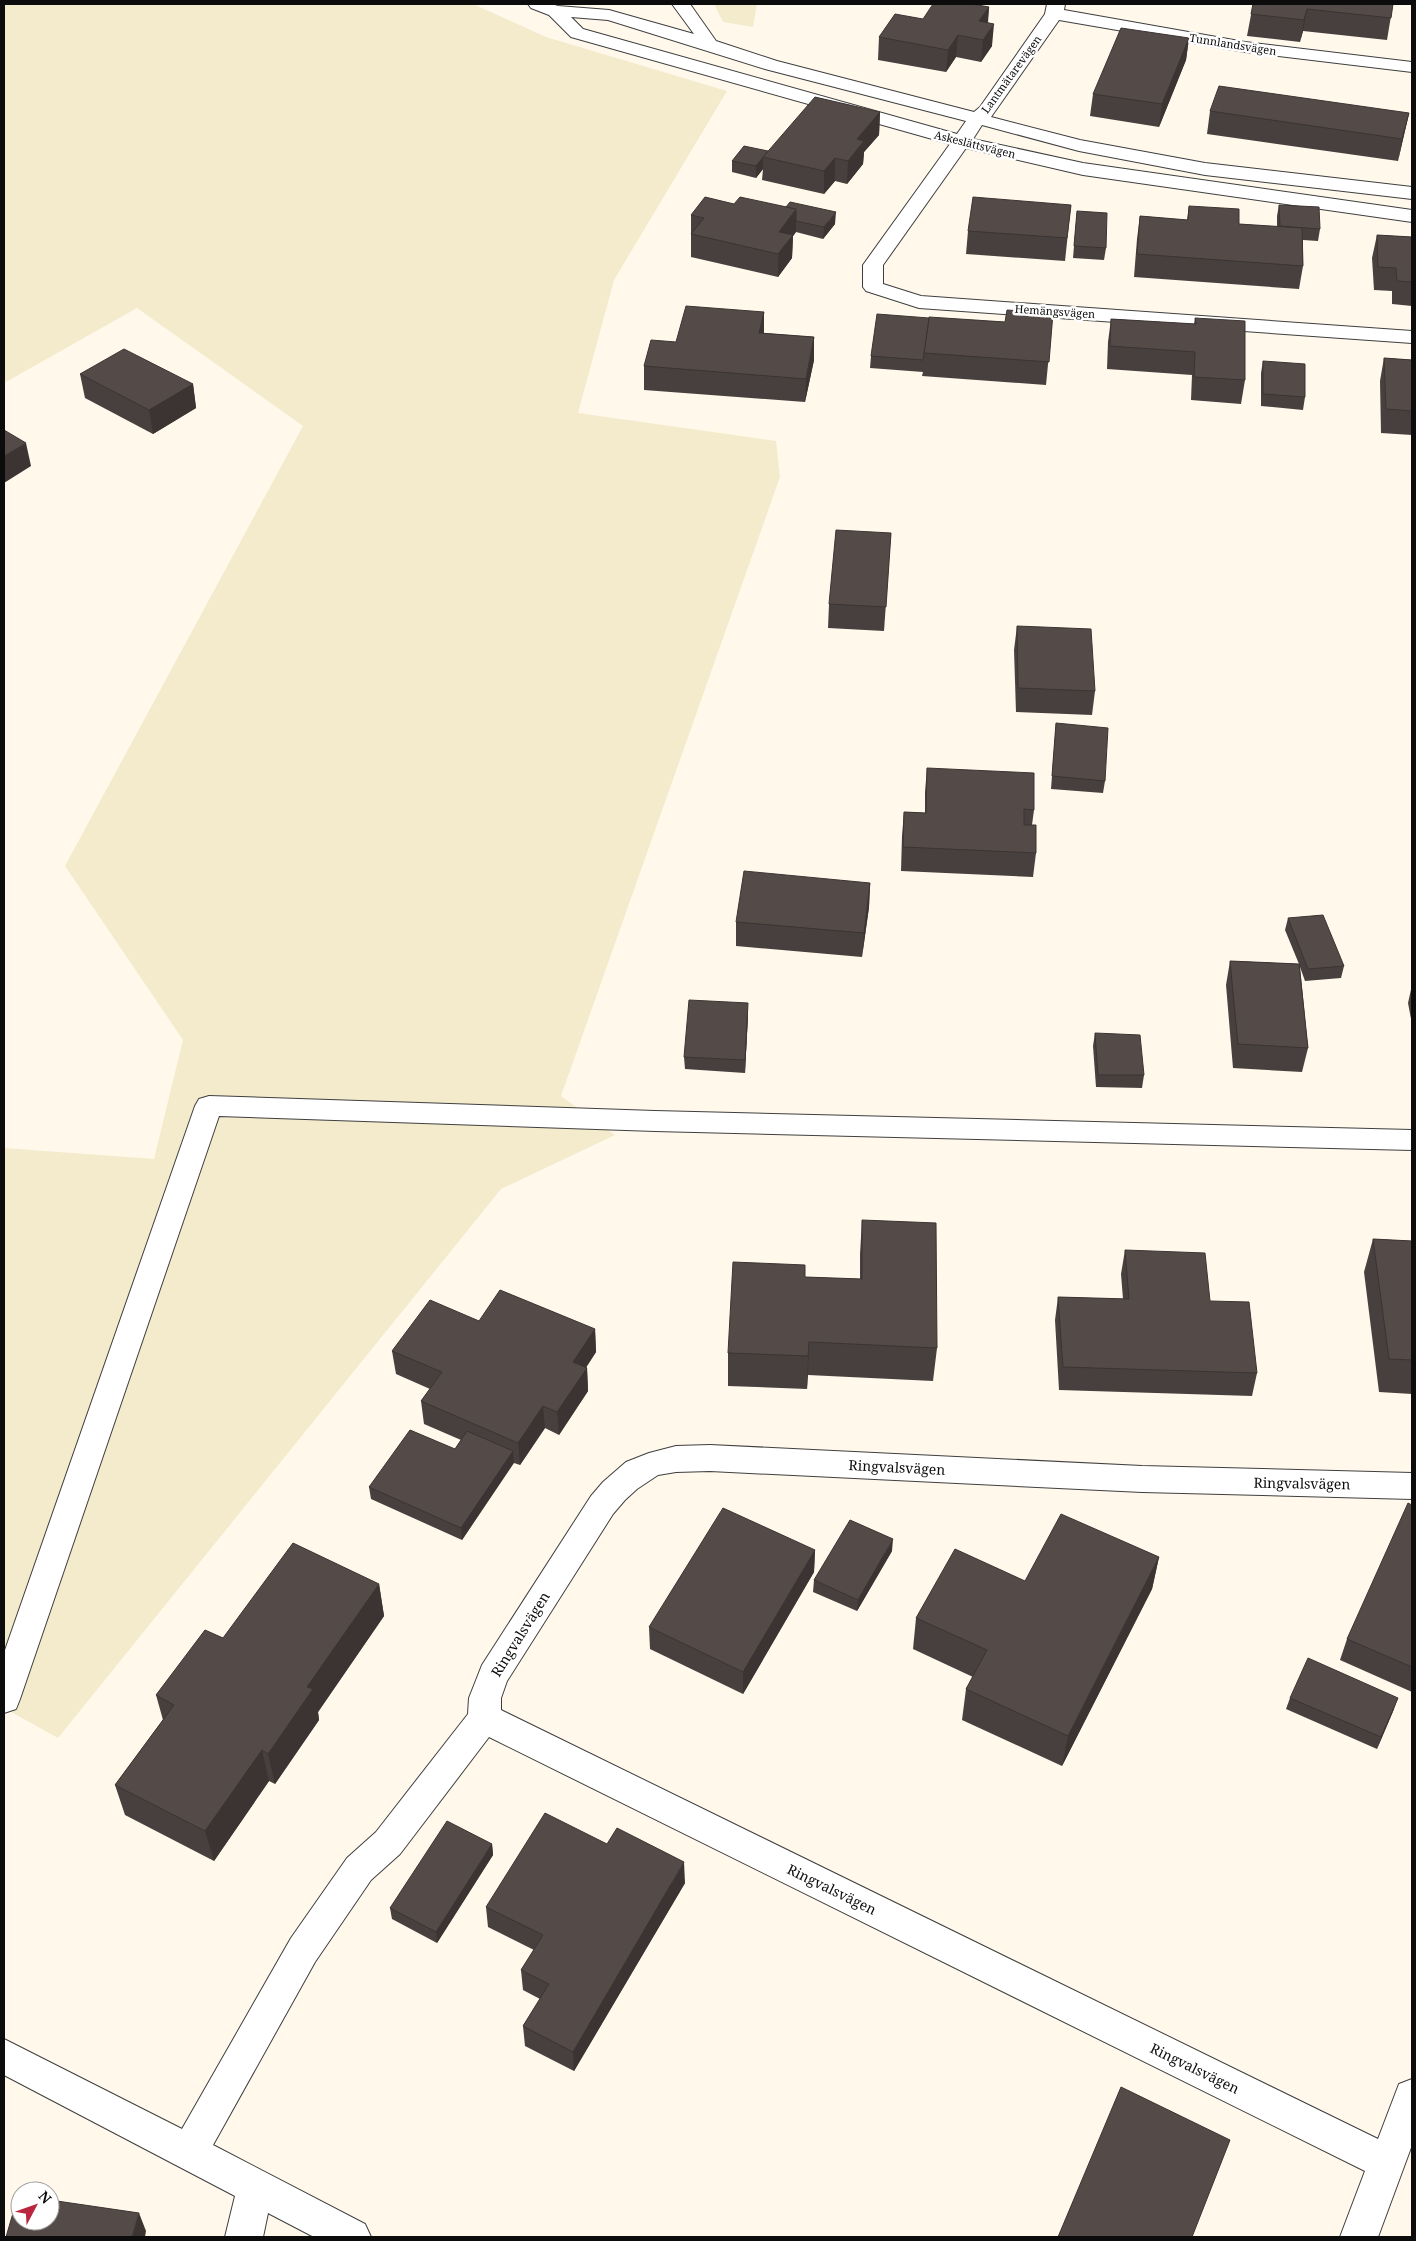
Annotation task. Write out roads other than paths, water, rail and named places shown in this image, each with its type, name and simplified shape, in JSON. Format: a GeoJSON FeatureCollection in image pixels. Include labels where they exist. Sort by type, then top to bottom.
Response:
{"type":"FeatureCollection","features":[{"type":"Feature","properties":{"kind":"street","name":"Askeslättsvägen"},"geometry":{"type":"LineString","coordinates":[[537,4],[555,10],[609,15],[771,65],[1079,145],[1205,169],[1412,193]]}},
{"type":"Feature","properties":{"kind":"street"},"geometry":{"type":"LineString","coordinates":[[681,4],[710,45]]}},
{"type":"Feature","properties":{"kind":"street","name":"Tunnlandsvägen"},"geometry":{"type":"LineString","coordinates":[[1055,9],[1245,47],[1412,67]]}},
{"type":"Feature","properties":{"kind":"street","name":"Lantmätarevägen"},"geometry":{"type":"LineString","coordinates":[[963,142],[978,118],[987,111],[1055,9]]}},
{"type":"Feature","properties":{"kind":"street","name":"Askeslättsvägen"},"geometry":{"type":"LineString","coordinates":[[555,10],[577,33],[963,142],[1083,169],[1412,216]]}},
{"type":"Feature","properties":{"kind":"street","name":"Hemängsvägen"},"geometry":{"type":"LineString","coordinates":[[963,142],[873,265],[873,287],[918,302],[1412,337]]}},
{"type":"Feature","properties":{"kind":"street"},"geometry":{"type":"LineString","coordinates":[[4,1699],[209,1106],[655,1121],[1412,1140]]}},
{"type":"Feature","properties":{"kind":"street","name":"Ringvalsvägen"},"geometry":{"type":"LineString","coordinates":[[1388,2163],[484,1718],[485,1698],[493,1675],[602,1504],[620,1483],[636,1470],[663,1461],[685,1458],[710,1458],[1132,1478],[1412,1486]]}},
{"type":"Feature","properties":{"kind":"street"},"geometry":{"type":"LineString","coordinates":[[189,2152],[303,1950],[359,1869],[388,1843],[484,1718]]}},
{"type":"Feature","properties":{"kind":"street"},"geometry":{"type":"LineString","coordinates":[[4,2056],[352,2237]]}},
{"type":"Feature","properties":{"kind":"street"},"geometry":{"type":"LineString","coordinates":[[1359,2237],[1412,2097]]}},
{"type":"Feature","properties":{"kind":"street"},"geometry":{"type":"LineString","coordinates":[[244,2237],[256,2188]]}}]}
